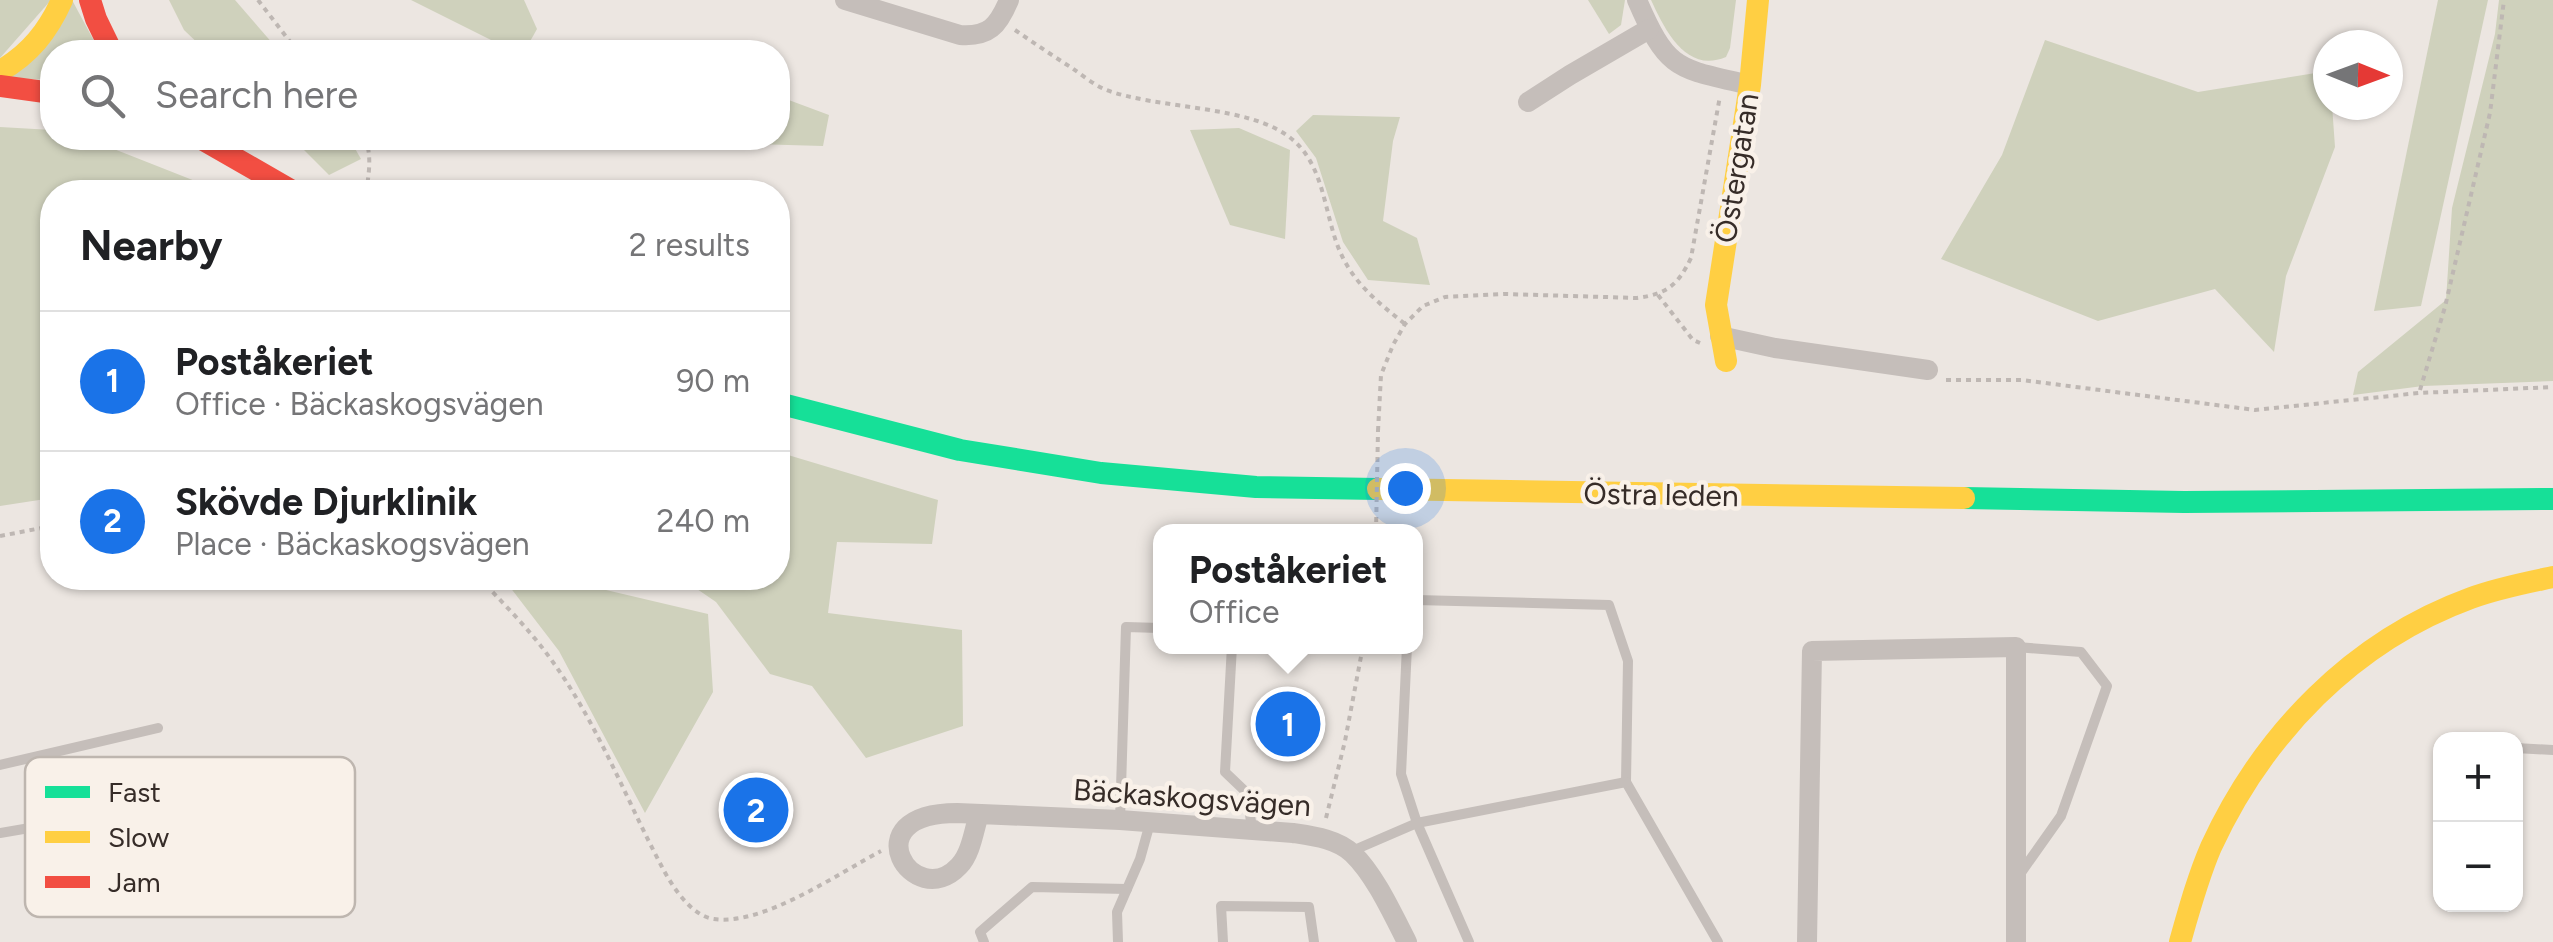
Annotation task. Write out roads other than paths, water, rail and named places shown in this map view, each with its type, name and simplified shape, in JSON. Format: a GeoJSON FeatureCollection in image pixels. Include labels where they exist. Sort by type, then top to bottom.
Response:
{"type":"FeatureCollection","features":[{"type":"Feature","properties":{"kind":"main road"},"geometry":{"type":"LineString","coordinates":[[0,71],[33,47],[54,20],[62,0]]}},
{"type":"Feature","properties":{"kind":"main road"},"geometry":{"type":"LineString","coordinates":[[90,0],[106,40]]}},
{"type":"Feature","properties":{"kind":"main road","name":"Östergatan"},"geometry":{"type":"LineString","coordinates":[[1723,351],[1716,305],[1750,85],[1758,0]]}},
{"type":"Feature","properties":{"kind":"main road"},"geometry":{"type":"LineString","coordinates":[[0,86],[40,91]]}},
{"type":"Feature","properties":{"kind":"main road"},"geometry":{"type":"LineString","coordinates":[[221,150],[273,180]]}},
{"type":"Feature","properties":{"kind":"main road","name":"Östra leden"},"geometry":{"type":"LineString","coordinates":[[790,407],[960,450],[1101,473],[1256,486],[2184,502],[2553,499]]}},
{"type":"Feature","properties":{"kind":"main road"},"geometry":{"type":"LineString","coordinates":[[2180,942],[2211,848],[2236,799],[2267,750],[2298,713],[2336,676],[2416,622],[2465,600],[2553,576]]}},
{"type":"Feature","properties":{"kind":"street"},"geometry":{"type":"LineString","coordinates":[[845,0],[973,36],[984,34],[1000,20],[1009,0]]}},
{"type":"Feature","properties":{"kind":"street"},"geometry":{"type":"LineString","coordinates":[[1637,0],[1666,55],[1682,68],[1750,85]]}},
{"type":"Feature","properties":{"kind":"street"},"geometry":{"type":"LineString","coordinates":[[1528,102],[1649,29]]}},
{"type":"Feature","properties":{"kind":"street"},"geometry":{"type":"LineString","coordinates":[[1723,351],[1775,348],[1928,370]]}},
{"type":"Feature","properties":{"kind":"street"},"geometry":{"type":"LineString","coordinates":[[1807,942],[1812,651],[2016,648],[2016,942]]}},
{"type":"Feature","properties":{"kind":"street","name":"Bäckaskogsvägen"},"geometry":{"type":"LineString","coordinates":[[979,814],[966,857],[958,868],[924,878],[906,867],[899,842],[904,829],[912,821],[940,813],[979,814],[1120,820],[1321,837],[1351,852],[1386,902],[1407,942]]}},
{"type":"Feature","properties":{"kind":"lane"},"geometry":{"type":"LineString","coordinates":[[1423,600],[1609,605],[1628,660],[1626,782],[1718,942]]}},
{"type":"Feature","properties":{"kind":"lane"},"geometry":{"type":"LineString","coordinates":[[1120,820],[1126,627],[1153,628]]}},
{"type":"Feature","properties":{"kind":"lane"},"geometry":{"type":"LineString","coordinates":[[2016,648],[2081,652],[2107,686],[2061,816],[2016,880]]}},
{"type":"Feature","properties":{"kind":"lane"},"geometry":{"type":"LineString","coordinates":[[1232,654],[1225,772],[1247,793],[1252,830]]}},
{"type":"Feature","properties":{"kind":"lane"},"geometry":{"type":"LineString","coordinates":[[1407,654],[1401,774],[1470,942]]}},
{"type":"Feature","properties":{"kind":"lane"},"geometry":{"type":"LineString","coordinates":[[34,757],[158,728]]}},
{"type":"Feature","properties":{"kind":"lane"},"geometry":{"type":"LineString","coordinates":[[2523,748],[2553,750]]}},
{"type":"Feature","properties":{"kind":"lane"},"geometry":{"type":"LineString","coordinates":[[0,765],[25,759]]}},
{"type":"Feature","properties":{"kind":"lane"},"geometry":{"type":"LineString","coordinates":[[1351,852],[1418,823],[1626,782]]}},
{"type":"Feature","properties":{"kind":"lane"},"geometry":{"type":"LineString","coordinates":[[1118,942],[1117,912],[1140,859],[1150,823]]}},
{"type":"Feature","properties":{"kind":"lane"},"geometry":{"type":"LineString","coordinates":[[0,833],[25,829]]}},
{"type":"Feature","properties":{"kind":"lane"},"geometry":{"type":"LineString","coordinates":[[984,942],[980,932],[1032,887],[1127,889]]}},
{"type":"Feature","properties":{"kind":"lane"},"geometry":{"type":"LineString","coordinates":[[1223,942],[1221,906],[1309,907],[1314,942]]}},
{"type":"Feature","properties":{"kind":"place","name":"Poståkeriet"},"geometry":{"type":"Point","coordinates":[1288,724]}},
{"type":"Feature","properties":{"kind":"place","name":"Skövde Djurklinik"},"geometry":{"type":"Point","coordinates":[756,810]}}]}
